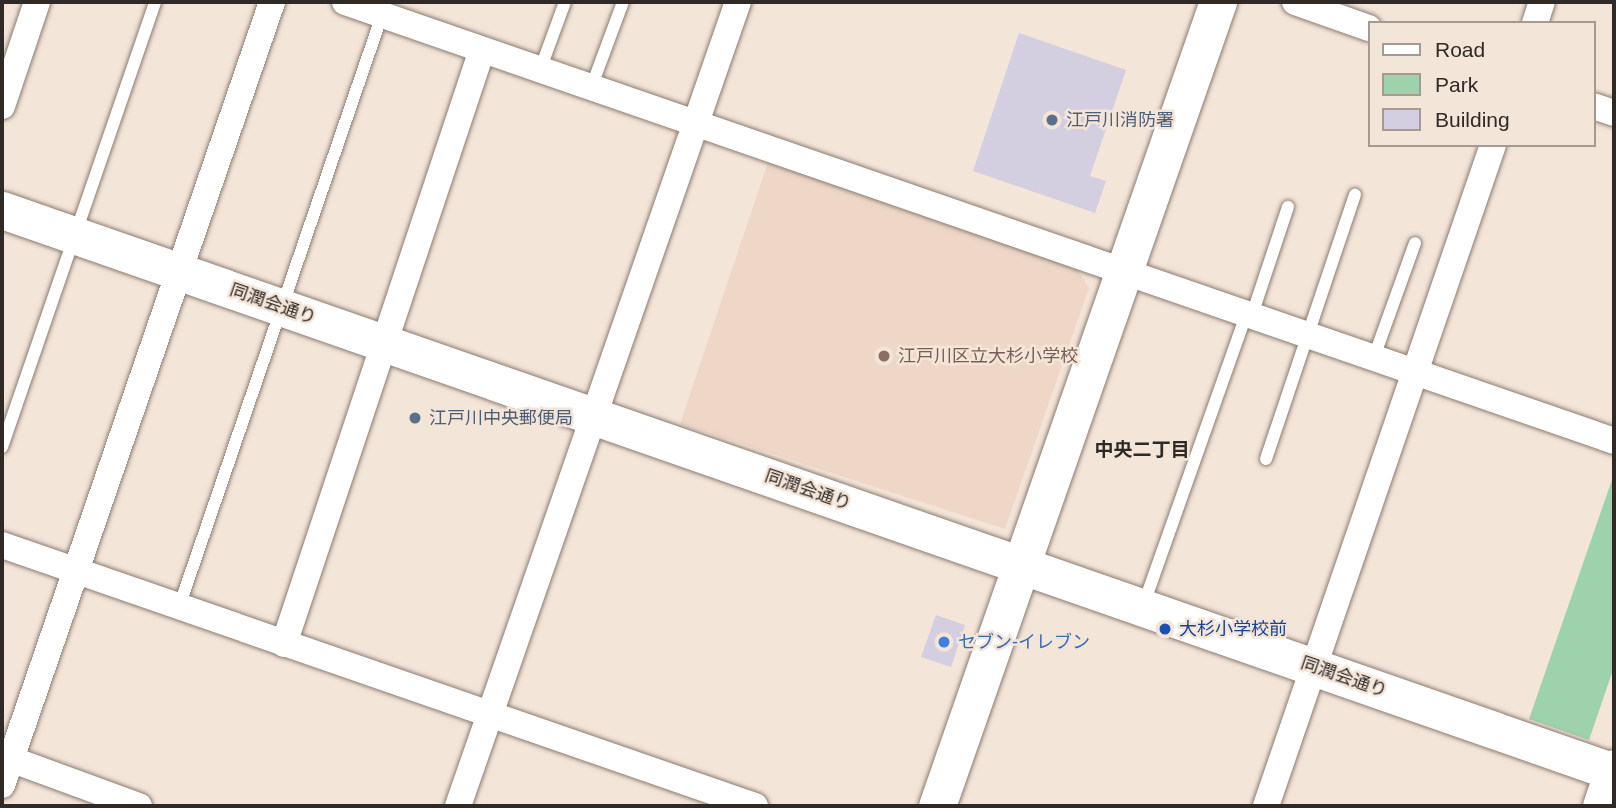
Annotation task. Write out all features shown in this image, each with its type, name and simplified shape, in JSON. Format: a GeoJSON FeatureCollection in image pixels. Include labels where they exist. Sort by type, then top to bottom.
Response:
{"type":"FeatureCollection","features":[{"type":"Feature","properties":{"kind":"street"},"geometry":{"type":"LineString","coordinates":[[2,106],[37,2]]}},
{"type":"Feature","properties":{"kind":"street"},"geometry":{"type":"LineString","coordinates":[[2,785],[6,758],[272,2]]}},
{"type":"Feature","properties":{"kind":"street"},"geometry":{"type":"LineString","coordinates":[[345,2],[696,125],[1125,268],[1614,441]]}},
{"type":"Feature","properties":{"kind":"street"},"geometry":{"type":"LineString","coordinates":[[458,806],[738,2]]}},
{"type":"Feature","properties":{"kind":"street"},"geometry":{"type":"LineString","coordinates":[[937,806],[1218,2]]}},
{"type":"Feature","properties":{"kind":"street"},"geometry":{"type":"LineString","coordinates":[[1295,2],[1338,9],[1368,27]]}},
{"type":"Feature","properties":{"kind":"street"},"geometry":{"type":"LineString","coordinates":[[1536,21],[1542,2]]}},
{"type":"Feature","properties":{"kind":"street"},"geometry":{"type":"LineString","coordinates":[[284,644],[482,50]]}},
{"type":"Feature","properties":{"kind":"street"},"geometry":{"type":"LineString","coordinates":[[1595,107],[1614,113]]}},
{"type":"Feature","properties":{"kind":"street"},"geometry":{"type":"LineString","coordinates":[[1266,806],[1418,372],[1492,147]]}},
{"type":"Feature","properties":{"kind":"street","name":"同潤会通り"},"geometry":{"type":"LineString","coordinates":[[2,210],[1614,770]]}},
{"type":"Feature","properties":{"kind":"street"},"geometry":{"type":"LineString","coordinates":[[2,545],[755,806]]}},
{"type":"Feature","properties":{"kind":"street"},"geometry":{"type":"LineString","coordinates":[[6,758],[139,806]]}},
{"type":"Feature","properties":{"kind":"street"},"geometry":{"type":"LineString","coordinates":[[1601,806],[1614,770]]}},
{"type":"Feature","properties":{"kind":"lane"},"geometry":{"type":"LineString","coordinates":[[2,447],[155,2]]}},
{"type":"Feature","properties":{"kind":"lane"},"geometry":{"type":"LineString","coordinates":[[540,70],[565,2]]}},
{"type":"Feature","properties":{"kind":"lane"},"geometry":{"type":"LineString","coordinates":[[591,88],[622,2]]}},
{"type":"Feature","properties":{"kind":"lane"},"geometry":{"type":"LineString","coordinates":[[179,607],[382,15]]}},
{"type":"Feature","properties":{"kind":"lane"},"geometry":{"type":"LineString","coordinates":[[1266,459],[1355,195]]}},
{"type":"Feature","properties":{"kind":"lane"},"geometry":{"type":"LineString","coordinates":[[1143,607],[1288,207]]}},
{"type":"Feature","properties":{"kind":"lane"},"geometry":{"type":"LineString","coordinates":[[1374,357],[1415,243]]}},
{"type":"Feature","properties":{"kind":"shaded area","name":"江戸川区立大杉小学校"},"geometry":{"type":"Polygon","coordinates":[[[768,162],[1077,269],[1089,288],[1005,529],[680,424],[768,162]]]}},
{"type":"Feature","properties":{"kind":"green space"},"geometry":{"type":"Polygon","coordinates":[[[1614,474],[1614,667],[1589,740],[1529,719],[1614,474]]]}},
{"type":"Feature","properties":{"kind":"building"},"geometry":{"type":"Polygon","coordinates":[[[1019,33],[1126,70],[1090,176],[1106,181],[1095,213],[973,171],[1019,33]]]}},
{"type":"Feature","properties":{"kind":"building"},"geometry":{"type":"Polygon","coordinates":[[[936,615],[965,625],[951,667],[921,657],[936,615]]]}},
{"type":"Feature","properties":{"kind":"place","name":"江戸川消防署"},"geometry":{"type":"Point","coordinates":[1052,120]}},
{"type":"Feature","properties":{"kind":"place","name":"江戸川区立大杉小学校"},"geometry":{"type":"Point","coordinates":[884,356]}},
{"type":"Feature","properties":{"kind":"place","name":"江戸川中央郵便局"},"geometry":{"type":"Point","coordinates":[415,418]}},
{"type":"Feature","properties":{"kind":"place","name":"大杉小学校前"},"geometry":{"type":"Point","coordinates":[1165,629]}},
{"type":"Feature","properties":{"kind":"place","name":"セブン-イレブン"},"geometry":{"type":"Point","coordinates":[944,642]}},
{"type":"Feature","properties":{"kind":"district","name":"中央二丁目"},"geometry":{"type":"Point","coordinates":[1142,450]}}]}
